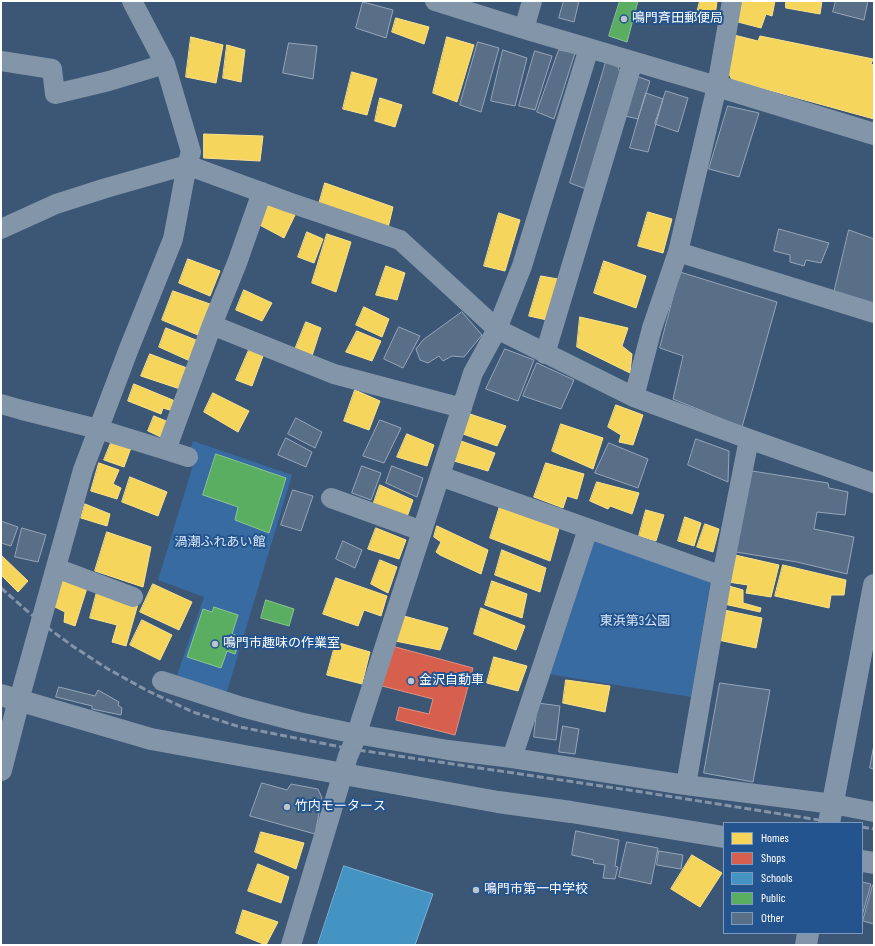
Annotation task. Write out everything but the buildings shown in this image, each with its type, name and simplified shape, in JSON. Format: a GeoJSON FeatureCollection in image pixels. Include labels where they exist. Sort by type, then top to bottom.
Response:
{"type":"FeatureCollection","features":[{"type":"Feature","properties":{"kind":"street"},"geometry":{"type":"LineString","coordinates":[[1,770],[10,698],[56,568],[83,470],[128,351],[173,239],[187,165],[191,152],[165,64],[132,1]]}},
{"type":"Feature","properties":{"kind":"street"},"geometry":{"type":"LineString","coordinates":[[435,1],[874,134]]}},
{"type":"Feature","properties":{"kind":"street"},"geometry":{"type":"LineString","coordinates":[[524,29],[532,1]]}},
{"type":"Feature","properties":{"kind":"street"},"geometry":{"type":"LineString","coordinates":[[634,397],[652,328],[678,252],[717,86],[732,1]]}},
{"type":"Feature","properties":{"kind":"street"},"geometry":{"type":"LineString","coordinates":[[291,945],[348,756],[473,373],[497,329],[522,266],[589,48]]}},
{"type":"Feature","properties":{"kind":"street"},"geometry":{"type":"LineString","coordinates":[[1,61],[52,69],[54,94],[109,81],[165,64]]}},
{"type":"Feature","properties":{"kind":"street"},"geometry":{"type":"LineString","coordinates":[[545,354],[633,61]]}},
{"type":"Feature","properties":{"kind":"street"},"geometry":{"type":"LineString","coordinates":[[1,229],[56,204],[187,165],[400,240],[497,329],[634,397],[874,483]]}},
{"type":"Feature","properties":{"kind":"street"},"geometry":{"type":"LineString","coordinates":[[166,450],[212,325],[237,263],[262,192]]}},
{"type":"Feature","properties":{"kind":"street"},"geometry":{"type":"LineString","coordinates":[[678,252],[874,313]]}},
{"type":"Feature","properties":{"kind":"street"},"geometry":{"type":"LineString","coordinates":[[212,325],[334,374],[462,408]]}},
{"type":"Feature","properties":{"kind":"street"},"geometry":{"type":"LineString","coordinates":[[1,404],[98,429],[188,457]]}},
{"type":"Feature","properties":{"kind":"street"},"geometry":{"type":"LineString","coordinates":[[686,785],[722,576],[749,439]]}},
{"type":"Feature","properties":{"kind":"street"},"geometry":{"type":"LineString","coordinates":[[440,476],[722,576]]}},
{"type":"Feature","properties":{"kind":"street"},"geometry":{"type":"LineString","coordinates":[[331,498],[422,531]]}},
{"type":"Feature","properties":{"kind":"street"},"geometry":{"type":"LineString","coordinates":[[512,758],[588,529]]}},
{"type":"Feature","properties":{"kind":"street"},"geometry":{"type":"LineString","coordinates":[[56,568],[133,597]]}},
{"type":"Feature","properties":{"kind":"street"},"geometry":{"type":"LineString","coordinates":[[831,814],[874,585]]}},
{"type":"Feature","properties":{"kind":"street"},"geometry":{"type":"LineString","coordinates":[[162,681],[242,707],[299,722],[356,734],[448,750],[512,758],[686,785],[831,814],[874,812]]}},
{"type":"Feature","properties":{"kind":"street"},"geometry":{"type":"LineString","coordinates":[[10,698],[151,739],[498,802],[571,812],[723,837]]}},
{"type":"Feature","properties":{"kind":"street"},"geometry":{"type":"LineString","coordinates":[[863,861],[874,863]]}},
{"type":"Feature","properties":{"kind":"street"},"geometry":{"type":"LineString","coordinates":[[806,945],[808,934]]}},
{"type":"Feature","properties":{"kind":"green space","name":"渦潮ふれあい館"},"geometry":{"type":"Polygon","coordinates":[[[193,441],[292,475],[225,698],[175,681],[204,597],[158,580],[194,462],[187,459],[193,441]]]}},
{"type":"Feature","properties":{"kind":"green space","name":"東浜第3公園"},"geometry":{"type":"Polygon","coordinates":[[[593,541],[711,578],[691,697],[548,674],[593,541]]]}},
{"type":"Feature","properties":{"kind":"railway"},"geometry":{"type":"LineString","coordinates":[[1,588],[41,623],[108,669],[148,691],[193,712],[240,727],[351,749],[832,822]]}},
{"type":"Feature","properties":{"kind":"railway"},"geometry":{"type":"LineString","coordinates":[[863,827],[874,829]]}},
{"type":"Feature","properties":{"kind":"place","name":"鳴門斉田郵便局"},"geometry":{"type":"Point","coordinates":[624,19]}},
{"type":"Feature","properties":{"kind":"place","name":"鳴門市趣味の作業室"},"geometry":{"type":"Point","coordinates":[215,644]}},
{"type":"Feature","properties":{"kind":"place","name":"金沢自動車"},"geometry":{"type":"Point","coordinates":[411,681]}},
{"type":"Feature","properties":{"kind":"place","name":"竹内モータース"},"geometry":{"type":"Point","coordinates":[287,807]}},
{"type":"Feature","properties":{"kind":"place","name":"鳴門市第一中学校"},"geometry":{"type":"Point","coordinates":[476,890]}}]}
